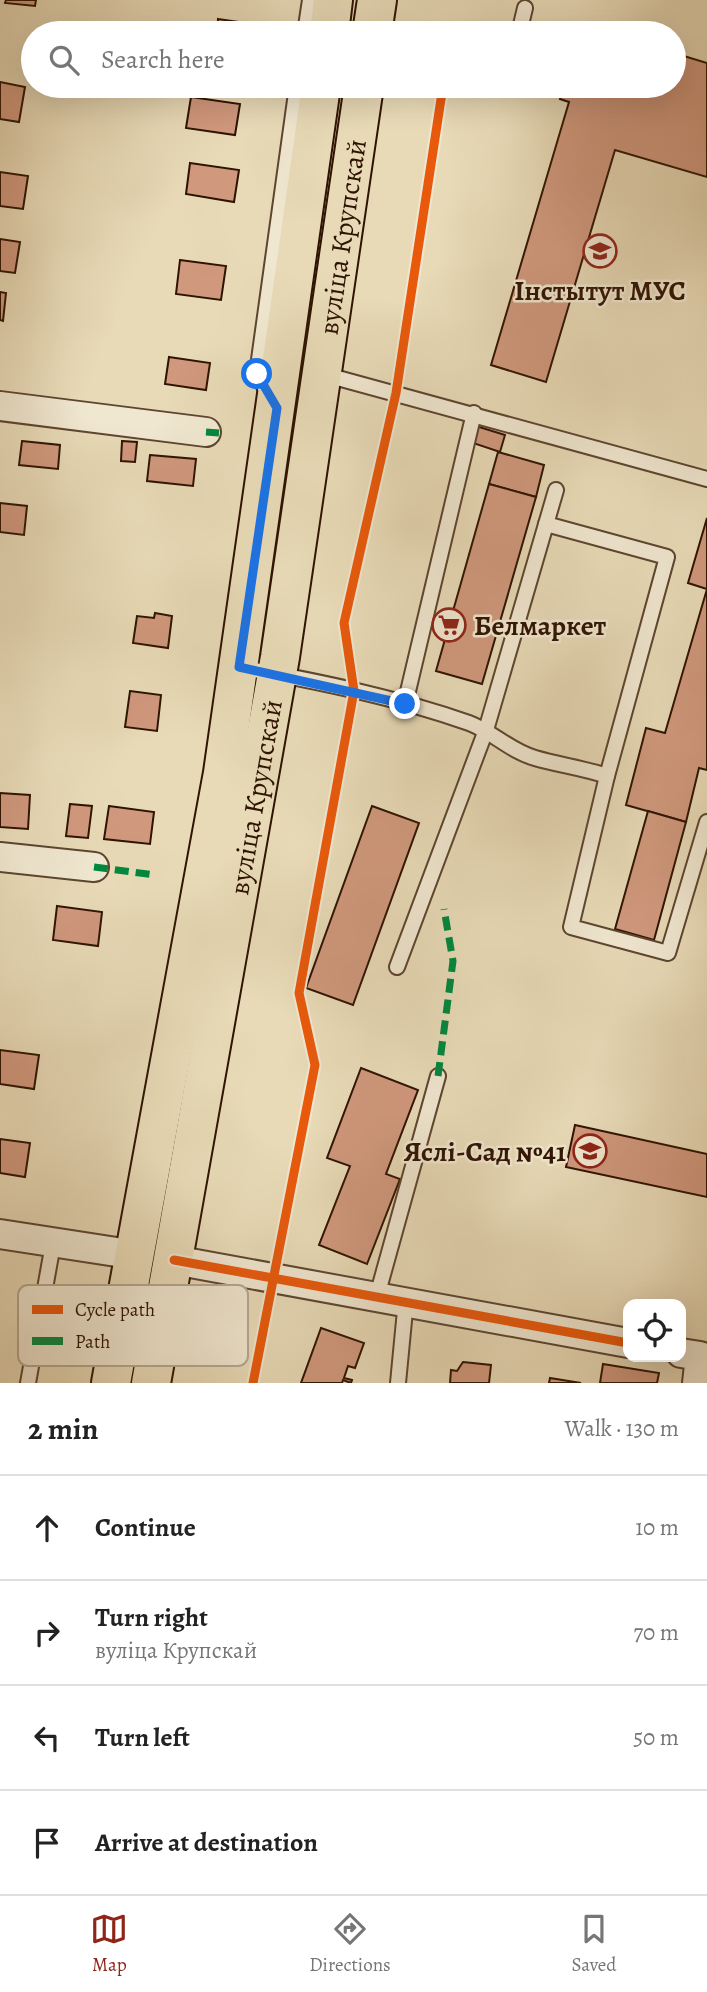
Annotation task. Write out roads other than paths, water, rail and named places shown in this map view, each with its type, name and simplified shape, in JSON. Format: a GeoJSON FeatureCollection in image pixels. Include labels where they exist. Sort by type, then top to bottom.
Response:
{"type":"FeatureCollection","features":[{"type":"Feature","properties":{"kind":"main road","name":"вуліца Крупскай"},"geometry":{"type":"LineString","coordinates":[[130,1285],[223,773],[319,98]]}},
{"type":"Feature","properties":{"kind":"main road","name":"вуліца Крупскай"},"geometry":{"type":"LineString","coordinates":[[169,1285],[277,674],[362,98]]}},
{"type":"Feature","properties":{"kind":"street"},"geometry":{"type":"LineString","coordinates":[[0,406],[206,432]]}},
{"type":"Feature","properties":{"kind":"street"},"geometry":{"type":"LineString","coordinates":[[0,857],[94,867]]}},
{"type":"Feature","properties":{"kind":"street"},"geometry":{"type":"LineString","coordinates":[[0,1234],[136,1255]]}},
{"type":"Feature","properties":{"kind":"street"},"geometry":{"type":"LineString","coordinates":[[174,1260],[406,1300],[623,1342]]}},
{"type":"Feature","properties":{"kind":"lane"},"geometry":{"type":"LineString","coordinates":[[522,21],[525,8]]}},
{"type":"Feature","properties":{"kind":"lane"},"geometry":{"type":"LineString","coordinates":[[277,408],[257,374],[296,98]]}},
{"type":"Feature","properties":{"kind":"lane"},"geometry":{"type":"LineString","coordinates":[[322,374],[707,480]]}},
{"type":"Feature","properties":{"kind":"lane"},"geometry":{"type":"LineString","coordinates":[[405,704],[474,414]]}},
{"type":"Feature","properties":{"kind":"lane"},"geometry":{"type":"LineString","coordinates":[[397,967],[486,730],[556,490]]}},
{"type":"Feature","properties":{"kind":"lane"},"geometry":{"type":"LineString","coordinates":[[546,524],[667,557],[607,776],[571,927],[668,953],[707,822]]}},
{"type":"Feature","properties":{"kind":"lane"},"geometry":{"type":"LineString","coordinates":[[239,667],[405,704],[486,730],[514,750],[535,758],[576,766],[607,776]]}},
{"type":"Feature","properties":{"kind":"lane"},"geometry":{"type":"LineString","coordinates":[[377,1296],[438,1076]]}},
{"type":"Feature","properties":{"kind":"lane"},"geometry":{"type":"LineString","coordinates":[[46,1285],[53,1244]]}},
{"type":"Feature","properties":{"kind":"lane"},"geometry":{"type":"LineString","coordinates":[[398,1383],[406,1300]]}},
{"type":"Feature","properties":{"kind":"place","name":"Інстытут МУС"},"geometry":{"type":"Point","coordinates":[600,251]}},
{"type":"Feature","properties":{"kind":"place","name":"Белмаркет"},"geometry":{"type":"Point","coordinates":[449,625]}},
{"type":"Feature","properties":{"kind":"place","name":"Яслі-Сад №41"},"geometry":{"type":"Point","coordinates":[590,1151]}}]}
